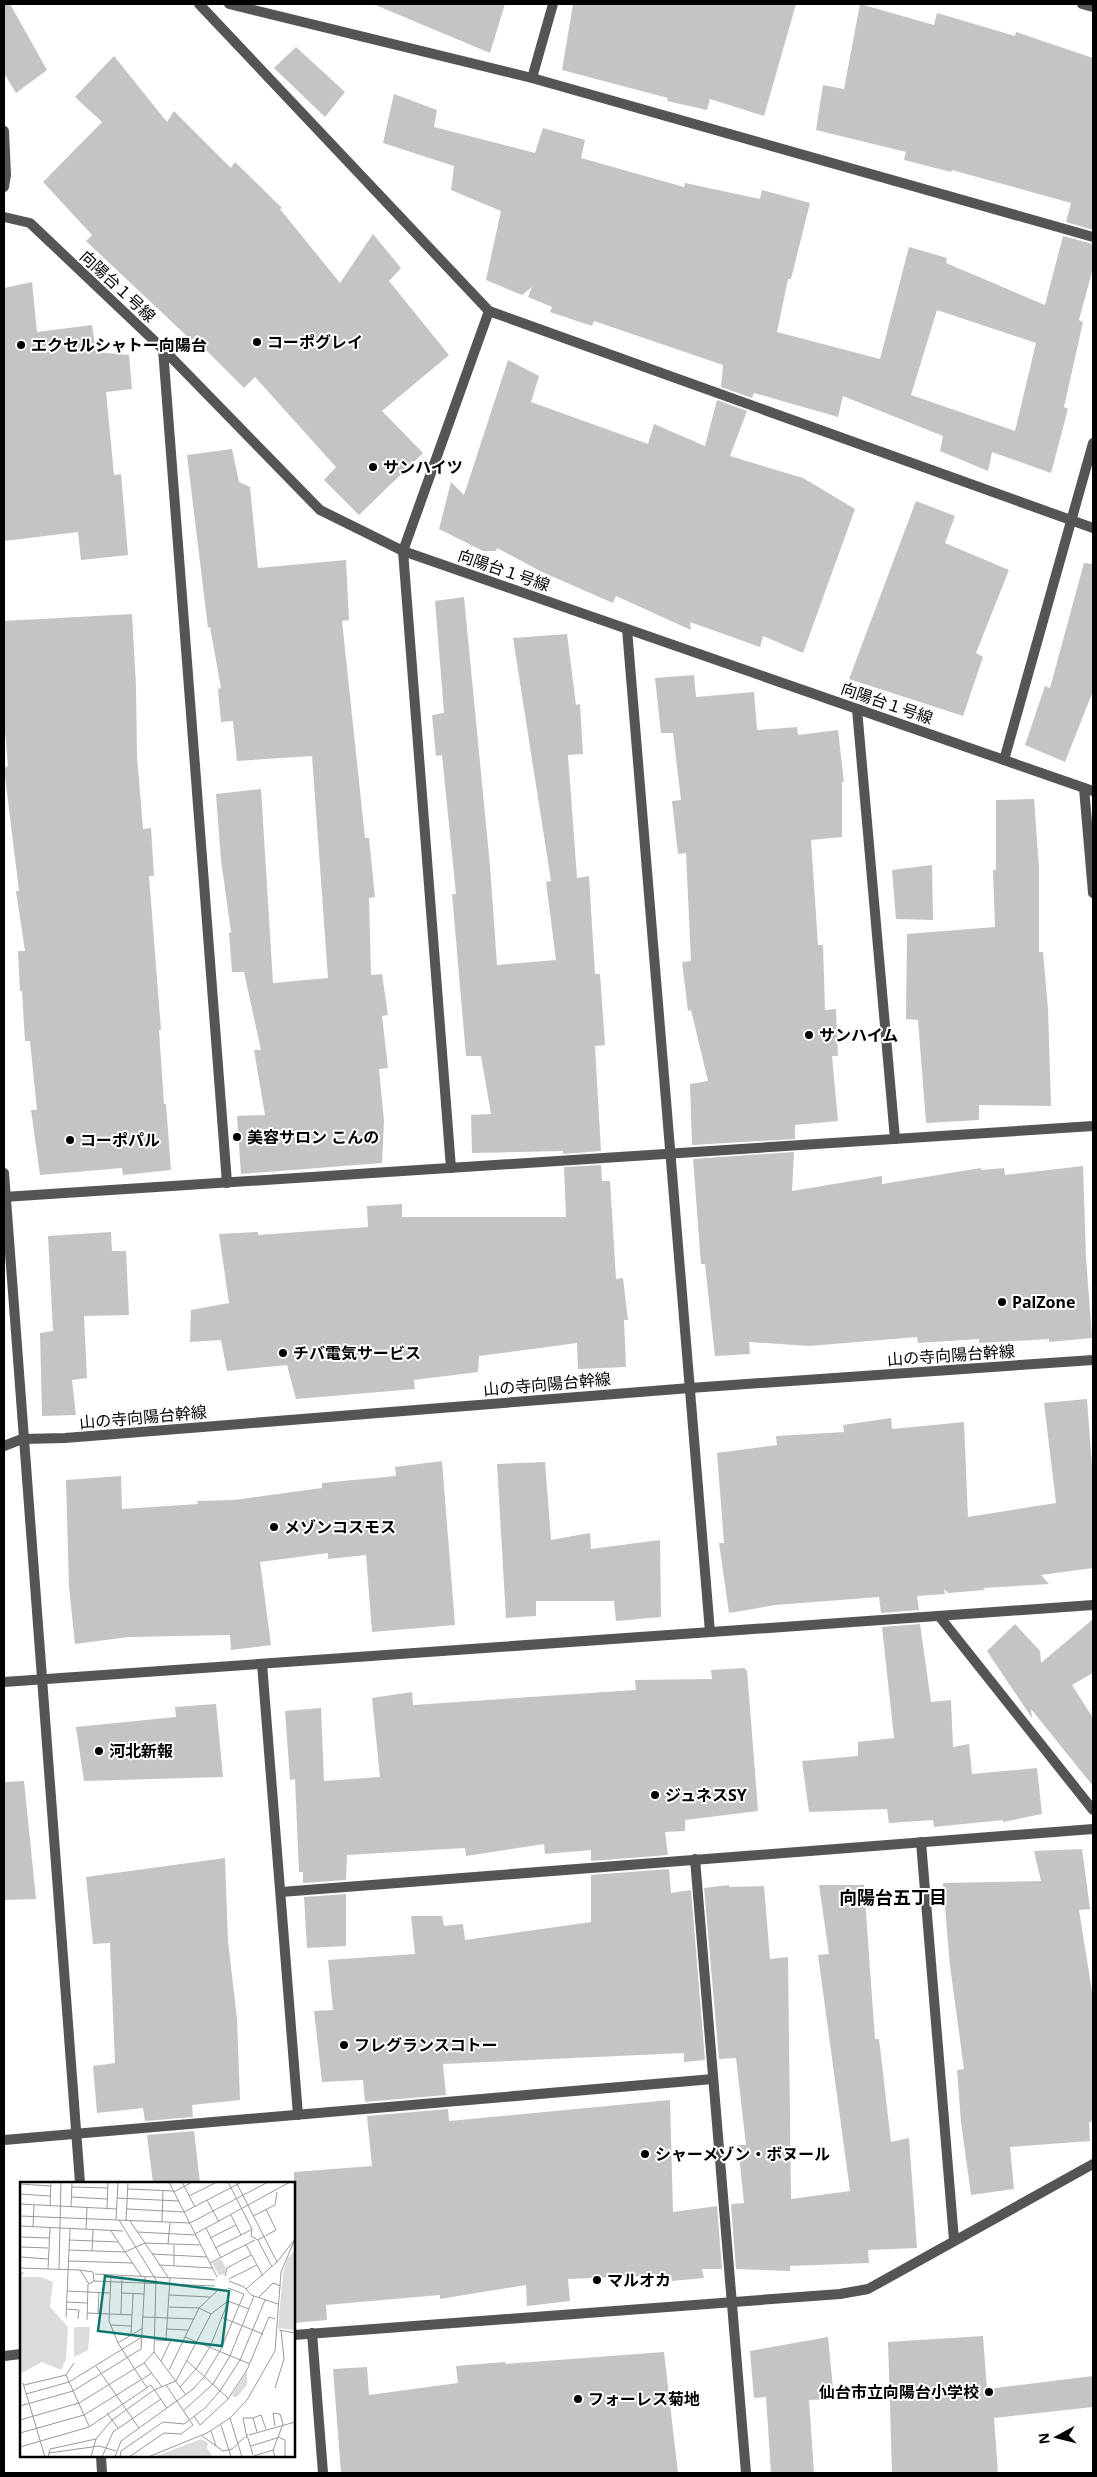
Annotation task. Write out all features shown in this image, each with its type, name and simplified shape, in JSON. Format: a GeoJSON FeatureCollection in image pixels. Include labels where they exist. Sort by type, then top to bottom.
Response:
{"type":"FeatureCollection","features":[{"type":"Feature","properties":{"kind":"street"},"geometry":{"type":"LineString","coordinates":[[199,4],[489,311],[1093,528]]}},
{"type":"Feature","properties":{"kind":"street"},"geometry":{"type":"LineString","coordinates":[[229,4],[532,78],[1093,237]]}},
{"type":"Feature","properties":{"kind":"street"},"geometry":{"type":"LineString","coordinates":[[532,78],[553,4]]}},
{"type":"Feature","properties":{"kind":"street"},"geometry":{"type":"LineString","coordinates":[[1082,4],[1093,7]]}},
{"type":"Feature","properties":{"kind":"street"},"geometry":{"type":"LineString","coordinates":[[4,131],[6,175],[4,187]]}},
{"type":"Feature","properties":{"kind":"street","name":"向陽台１号線"},"geometry":{"type":"LineString","coordinates":[[4,217],[30,223],[163,349],[320,510],[403,551],[1088,789]]}},
{"type":"Feature","properties":{"kind":"street"},"geometry":{"type":"LineString","coordinates":[[451,1168],[403,551],[489,311]]}},
{"type":"Feature","properties":{"kind":"street"},"geometry":{"type":"LineString","coordinates":[[163,349],[227,1183]]}},
{"type":"Feature","properties":{"kind":"street"},"geometry":{"type":"LineString","coordinates":[[1004,760],[1093,443]]}},
{"type":"Feature","properties":{"kind":"street"},"geometry":{"type":"LineString","coordinates":[[627,629],[710,1632]]}},
{"type":"Feature","properties":{"kind":"street"},"geometry":{"type":"LineString","coordinates":[[857,709],[895,1139]]}},
{"type":"Feature","properties":{"kind":"street"},"geometry":{"type":"LineString","coordinates":[[1088,789],[1093,893]]}},
{"type":"Feature","properties":{"kind":"street"},"geometry":{"type":"LineString","coordinates":[[5,1197],[1093,1126]]}},
{"type":"Feature","properties":{"kind":"street"},"geometry":{"type":"LineString","coordinates":[[4,1173],[22,1440],[80,2182]]}},
{"type":"Feature","properties":{"kind":"street","name":"山の寺向陽台幹線"},"geometry":{"type":"LineString","coordinates":[[4,1446],[22,1440],[690,1388],[1093,1360]]}},
{"type":"Feature","properties":{"kind":"street"},"geometry":{"type":"LineString","coordinates":[[4,1682],[1093,1605]]}},
{"type":"Feature","properties":{"kind":"street"},"geometry":{"type":"LineString","coordinates":[[939,1616],[1093,1810]]}},
{"type":"Feature","properties":{"kind":"street"},"geometry":{"type":"LineString","coordinates":[[262,1664],[298,2114]]}},
{"type":"Feature","properties":{"kind":"street"},"geometry":{"type":"LineString","coordinates":[[281,1892],[1093,1829]]}},
{"type":"Feature","properties":{"kind":"street"},"geometry":{"type":"LineString","coordinates":[[921,1842],[954,2240]]}},
{"type":"Feature","properties":{"kind":"street"},"geometry":{"type":"LineString","coordinates":[[695,1859],[746,2473]]}},
{"type":"Feature","properties":{"kind":"street"},"geometry":{"type":"LineString","coordinates":[[4,2140],[713,2079]]}},
{"type":"Feature","properties":{"kind":"street"},"geometry":{"type":"LineString","coordinates":[[295,2334],[840,2294],[868,2289],[1093,2164]]}},
{"type":"Feature","properties":{"kind":"street"},"geometry":{"type":"LineString","coordinates":[[312,2333],[323,2473]]}},
{"type":"Feature","properties":{"kind":"street"},"geometry":{"type":"LineString","coordinates":[[4,2356],[20,2354]]}},
{"type":"Feature","properties":{"kind":"street"},"geometry":{"type":"LineString","coordinates":[[101,2457],[102,2473]]}},
{"type":"Feature","properties":{"kind":"building"},"geometry":{"type":"Polygon","coordinates":[[[4,4],[10,4],[47,70],[16,93],[4,73],[4,4]]]}},
{"type":"Feature","properties":{"kind":"building"},"geometry":{"type":"Polygon","coordinates":[[[373,4],[505,4],[490,53],[373,4]]]}},
{"type":"Feature","properties":{"kind":"building"},"geometry":{"type":"Polygon","coordinates":[[[573,4],[796,4],[764,116],[710,99],[707,110],[667,101],[668,98],[562,70],[573,4]]]}},
{"type":"Feature","properties":{"kind":"building"},"geometry":{"type":"Polygon","coordinates":[[[860,4],[934,25],[937,13],[1015,36],[1016,32],[1093,58],[1093,230],[1066,222],[1071,203],[952,170],[951,172],[904,160],[906,152],[816,130],[823,85],[844,89],[860,4]]]}},
{"type":"Feature","properties":{"kind":"building"},"geometry":{"type":"Polygon","coordinates":[[[296,47],[345,92],[325,117],[274,68],[296,47]]]}},
{"type":"Feature","properties":{"kind":"building"},"geometry":{"type":"Polygon","coordinates":[[[114,56],[167,122],[174,111],[231,168],[235,162],[282,208],[280,209],[340,283],[373,234],[401,268],[389,281],[449,355],[382,411],[423,453],[359,515],[324,480],[336,467],[255,377],[244,388],[194,338],[191,340],[86,241],[92,235],[43,182],[102,122],[75,97],[114,56]]]}},
{"type":"Feature","properties":{"kind":"building"},"geometry":{"type":"Polygon","coordinates":[[[394,94],[437,110],[434,127],[535,153],[543,128],[585,140],[581,158],[684,187],[685,183],[760,199],[762,190],[810,203],[791,279],[788,279],[777,332],[880,359],[909,247],[947,258],[946,263],[1045,305],[1063,236],[1093,244],[1093,268],[1079,320],[1083,322],[1064,407],[1068,409],[1051,473],[992,452],[988,471],[940,451],[943,436],[843,396],[838,417],[754,393],[752,398],[721,387],[723,365],[594,321],[592,326],[550,312],[552,307],[528,297],[532,287],[522,295],[486,280],[501,211],[451,190],[454,166],[383,143],[394,94]],[[937,310],[911,395],[1015,431],[1036,343],[937,310]]]}},
{"type":"Feature","properties":{"kind":"building"},"geometry":{"type":"Polygon","coordinates":[[[32,282],[37,332],[92,325],[96,352],[129,355],[132,389],[106,392],[114,475],[121,474],[128,555],[81,560],[78,532],[4,541],[4,288],[32,282]]]}},
{"type":"Feature","properties":{"kind":"building"},"geometry":{"type":"Polygon","coordinates":[[[508,360],[539,376],[531,402],[648,444],[654,424],[705,446],[717,400],[747,411],[730,456],[803,478],[855,509],[803,653],[763,636],[760,647],[690,622],[691,630],[616,596],[613,603],[542,572],[497,548],[496,551],[483,551],[439,529],[451,482],[464,495],[508,360]]]}},
{"type":"Feature","properties":{"kind":"building"},"geometry":{"type":"Polygon","coordinates":[[[232,449],[239,482],[250,487],[258,568],[346,560],[349,620],[342,621],[365,838],[369,838],[375,897],[369,898],[371,975],[382,974],[388,1015],[382,1016],[388,1068],[379,1069],[384,1121],[382,1163],[241,1174],[237,1116],[265,1115],[254,1050],[261,1050],[244,972],[232,972],[229,933],[231,932],[221,860],[216,794],[261,789],[273,983],[328,978],[312,756],[237,761],[233,721],[221,722],[218,689],[221,688],[210,627],[208,628],[187,455],[232,449]]]}},
{"type":"Feature","properties":{"kind":"building"},"geometry":{"type":"Polygon","coordinates":[[[916,501],[955,516],[945,543],[1009,570],[976,653],[983,657],[963,716],[849,679],[916,501]]]}},
{"type":"Feature","properties":{"kind":"building"},"geometry":{"type":"Polygon","coordinates":[[[1084,563],[1093,564],[1093,691],[1065,762],[1025,745],[1045,686],[1050,688],[1084,563]]]}},
{"type":"Feature","properties":{"kind":"building"},"geometry":{"type":"Polygon","coordinates":[[[464,597],[490,866],[497,965],[556,960],[546,882],[551,881],[513,638],[567,634],[576,705],[580,704],[583,754],[568,755],[577,878],[589,876],[595,974],[600,974],[605,1045],[595,1046],[601,1151],[563,1154],[563,1151],[472,1153],[471,1115],[491,1114],[481,1056],[466,1056],[452,894],[456,894],[442,755],[436,756],[432,715],[444,713],[435,601],[464,597]]]}},
{"type":"Feature","properties":{"kind":"building"},"geometry":{"type":"Polygon","coordinates":[[[132,614],[137,756],[143,829],[151,828],[154,876],[149,876],[161,1030],[159,1030],[164,1104],[166,1104],[171,1170],[123,1175],[122,1168],[40,1175],[31,1110],[37,1110],[30,1041],[25,1041],[22,991],[20,991],[18,951],[25,951],[16,891],[19,891],[4,768],[8,766],[4,719],[4,621],[132,614]]]}},
{"type":"Feature","properties":{"kind":"building"},"geometry":{"type":"Polygon","coordinates":[[[694,675],[696,697],[754,692],[757,730],[797,727],[798,735],[838,730],[844,782],[842,782],[842,837],[811,840],[818,945],[823,945],[825,1010],[836,1009],[838,1056],[832,1056],[838,1121],[795,1125],[795,1139],[692,1145],[690,1084],[708,1081],[691,1010],[688,1011],[682,962],[691,961],[686,853],[678,854],[672,801],[681,800],[673,733],[661,733],[655,678],[694,675]]]}},
{"type":"Feature","properties":{"kind":"building"},"geometry":{"type":"Polygon","coordinates":[[[1034,799],[1039,868],[1039,952],[1043,952],[1048,1009],[1051,1106],[979,1105],[979,1120],[926,1123],[918,1020],[906,1019],[907,934],[995,927],[993,870],[996,870],[996,800],[1034,799]]]}},
{"type":"Feature","properties":{"kind":"building"},"geometry":{"type":"Polygon","coordinates":[[[932,865],[933,920],[896,919],[892,870],[932,865]]]}},
{"type":"Feature","properties":{"kind":"building"},"geometry":{"type":"Polygon","coordinates":[[[794,1152],[792,1191],[882,1176],[882,1184],[981,1168],[981,1170],[1004,1168],[1005,1175],[1083,1166],[1086,1257],[1092,1338],[1049,1342],[1049,1339],[979,1343],[979,1339],[918,1343],[917,1337],[809,1346],[749,1342],[750,1354],[715,1356],[705,1264],[701,1264],[693,1159],[794,1152]]]}},
{"type":"Feature","properties":{"kind":"building"},"geometry":{"type":"Polygon","coordinates":[[[601,1165],[602,1181],[610,1181],[616,1279],[623,1278],[628,1320],[624,1320],[626,1367],[578,1369],[577,1343],[479,1356],[478,1372],[414,1380],[415,1389],[296,1399],[287,1365],[227,1371],[221,1340],[190,1342],[191,1310],[229,1303],[219,1234],[258,1232],[258,1235],[368,1227],[367,1206],[402,1204],[402,1217],[566,1217],[564,1167],[601,1165]]]}},
{"type":"Feature","properties":{"kind":"building"},"geometry":{"type":"Polygon","coordinates":[[[111,1232],[112,1251],[126,1251],[129,1315],[84,1316],[87,1378],[72,1380],[76,1415],[42,1416],[40,1333],[53,1331],[48,1236],[111,1232]]]}},
{"type":"Feature","properties":{"kind":"building"},"geometry":{"type":"Polygon","coordinates":[[[1087,1399],[1093,1480],[1093,1568],[1041,1575],[1049,1584],[983,1588],[985,1590],[948,1593],[944,1589],[945,1594],[917,1596],[919,1610],[881,1613],[879,1597],[775,1605],[729,1613],[719,1543],[724,1543],[717,1453],[777,1445],[776,1436],[844,1432],[843,1425],[891,1418],[892,1429],[964,1422],[968,1517],[1056,1503],[1044,1403],[1087,1399]]]}},
{"type":"Feature","properties":{"kind":"building"},"geometry":{"type":"Polygon","coordinates":[[[442,1461],[455,1625],[372,1632],[366,1555],[328,1559],[328,1553],[260,1562],[271,1645],[231,1650],[230,1635],[129,1637],[75,1644],[69,1587],[66,1480],[121,1476],[122,1509],[198,1504],[197,1501],[234,1500],[322,1488],[322,1483],[396,1476],[395,1467],[442,1461]]]}},
{"type":"Feature","properties":{"kind":"building"},"geometry":{"type":"Polygon","coordinates":[[[545,1462],[551,1540],[590,1533],[591,1549],[660,1540],[661,1617],[616,1621],[614,1601],[536,1601],[536,1616],[506,1618],[497,1464],[545,1462]]]}},
{"type":"Feature","properties":{"kind":"building"},"geometry":{"type":"Polygon","coordinates":[[[1093,1619],[1093,1673],[1072,1685],[1093,1718],[1093,1786],[1031,1709],[1032,1718],[987,1651],[1015,1624],[1040,1651],[1041,1663],[1093,1619]]]}},
{"type":"Feature","properties":{"kind":"building"},"geometry":{"type":"Polygon","coordinates":[[[920,1624],[931,1702],[951,1700],[953,1747],[969,1744],[972,1774],[1037,1768],[1042,1814],[1003,1822],[1003,1820],[934,1827],[933,1820],[889,1823],[887,1809],[809,1812],[802,1761],[858,1756],[858,1742],[894,1738],[882,1627],[920,1624]]]}},
{"type":"Feature","properties":{"kind":"building"},"geometry":{"type":"Polygon","coordinates":[[[745,1668],[747,1670],[758,1811],[685,1820],[685,1831],[665,1832],[668,1855],[591,1861],[591,1850],[545,1854],[544,1844],[466,1856],[465,1848],[347,1855],[346,1880],[303,1883],[303,1872],[299,1872],[295,1779],[290,1780],[285,1711],[321,1708],[324,1781],[380,1777],[372,1698],[412,1692],[413,1705],[636,1690],[635,1680],[712,1679],[711,1670],[745,1668]]]}},
{"type":"Feature","properties":{"kind":"building"},"geometry":{"type":"Polygon","coordinates":[[[216,1704],[223,1777],[84,1781],[76,1727],[176,1717],[175,1707],[216,1704]]]}},
{"type":"Feature","properties":{"kind":"building"},"geometry":{"type":"Polygon","coordinates":[[[24,1781],[36,1899],[4,1900],[4,1782],[24,1781]]]}},
{"type":"Feature","properties":{"kind":"building"},"geometry":{"type":"Polygon","coordinates":[[[1082,1849],[1090,1909],[1079,1910],[1093,1998],[1093,2121],[1089,2122],[1090,2141],[1010,2147],[1014,2189],[971,2195],[961,2122],[957,2070],[964,2069],[950,1966],[943,1883],[1041,1881],[1034,1851],[1082,1849]]]}},
{"type":"Feature","properties":{"kind":"building"},"geometry":{"type":"Polygon","coordinates":[[[225,1858],[228,1941],[237,2019],[240,2100],[192,2105],[193,2117],[145,2121],[143,2108],[97,2113],[93,2066],[115,2063],[110,1943],[93,1944],[86,1877],[225,1858]]]}},
{"type":"Feature","properties":{"kind":"building"},"geometry":{"type":"Polygon","coordinates":[[[669,1869],[671,1893],[691,1890],[705,2060],[684,2062],[684,2053],[443,2064],[446,2095],[365,2102],[363,2080],[322,2082],[314,2011],[333,2010],[328,1960],[415,1954],[411,1916],[442,1916],[444,1926],[463,1924],[465,1940],[591,1922],[591,1875],[669,1869]]]}},
{"type":"Feature","properties":{"kind":"building"},"geometry":{"type":"Polygon","coordinates":[[[729,1885],[729,1887],[764,1886],[770,1959],[788,1957],[791,2199],[850,2191],[818,1955],[829,1954],[819,1885],[864,1885],[875,2039],[879,2039],[891,2142],[909,2138],[917,2248],[868,2250],[869,2263],[790,2266],[790,2271],[736,2269],[731,2204],[744,2203],[738,2145],[746,2145],[736,2058],[719,2059],[704,1888],[729,1885]]]}},
{"type":"Feature","properties":{"kind":"building"},"geometry":{"type":"Polygon","coordinates":[[[346,1894],[346,1946],[307,1948],[304,1897],[346,1894]]]}},
{"type":"Feature","properties":{"kind":"building"},"geometry":{"type":"Polygon","coordinates":[[[670,2100],[673,2212],[717,2206],[722,2269],[702,2269],[704,2278],[672,2281],[671,2275],[568,2279],[570,2301],[527,2306],[526,2285],[440,2299],[440,2295],[326,2305],[327,2320],[295,2323],[294,2172],[372,2166],[367,2116],[448,2109],[449,2121],[670,2100]]]}},
{"type":"Feature","properties":{"kind":"building"},"geometry":{"type":"Polygon","coordinates":[[[194,2131],[200,2182],[153,2182],[147,2135],[194,2131]]]}},
{"type":"Feature","properties":{"kind":"building"},"geometry":{"type":"Polygon","coordinates":[[[983,2336],[987,2389],[1093,2376],[1093,2407],[994,2418],[998,2473],[892,2473],[888,2342],[983,2336]]]}},
{"type":"Feature","properties":{"kind":"building"},"geometry":{"type":"Polygon","coordinates":[[[828,2337],[834,2399],[809,2400],[814,2473],[771,2473],[766,2397],[754,2398],[750,2351],[828,2337]]]}},
{"type":"Feature","properties":{"kind":"building"},"geometry":{"type":"Polygon","coordinates":[[[664,2352],[678,2473],[341,2473],[333,2369],[367,2367],[369,2395],[458,2383],[456,2366],[664,2352]]]}},
{"type":"Feature","properties":{"kind":"place","name":"コーポグレイ"},"geometry":{"type":"Point","coordinates":[257,342]}},
{"type":"Feature","properties":{"kind":"place","name":"エクセルシャトー向陽台"},"geometry":{"type":"Point","coordinates":[21,345]}},
{"type":"Feature","properties":{"kind":"place","name":"サンハイツ"},"geometry":{"type":"Point","coordinates":[373,467]}},
{"type":"Feature","properties":{"kind":"place","name":"サンハイム"},"geometry":{"type":"Point","coordinates":[809,1035]}},
{"type":"Feature","properties":{"kind":"place","name":"美容サロン こんの"},"geometry":{"type":"Point","coordinates":[237,1137]}},
{"type":"Feature","properties":{"kind":"place","name":"コーポパル"},"geometry":{"type":"Point","coordinates":[70,1140]}},
{"type":"Feature","properties":{"kind":"place","name":"PalZone"},"geometry":{"type":"Point","coordinates":[1002,1302]}},
{"type":"Feature","properties":{"kind":"place","name":"チバ電気サービス"},"geometry":{"type":"Point","coordinates":[283,1353]}},
{"type":"Feature","properties":{"kind":"place","name":"メゾンコスモス"},"geometry":{"type":"Point","coordinates":[274,1527]}},
{"type":"Feature","properties":{"kind":"place","name":"河北新報"},"geometry":{"type":"Point","coordinates":[99,1751]}},
{"type":"Feature","properties":{"kind":"place","name":"ジュネスSY"},"geometry":{"type":"Point","coordinates":[655,1795]}},
{"type":"Feature","properties":{"kind":"place","name":"フレグランスコトー"},"geometry":{"type":"Point","coordinates":[344,2045]}},
{"type":"Feature","properties":{"kind":"place","name":"シャーメゾン・ボヌール"},"geometry":{"type":"Point","coordinates":[645,2154]}},
{"type":"Feature","properties":{"kind":"place","name":"マルオカ"},"geometry":{"type":"Point","coordinates":[597,2280]}},
{"type":"Feature","properties":{"kind":"place","name":"仙台市立向陽台小学校"},"geometry":{"type":"Point","coordinates":[989,2392]}},
{"type":"Feature","properties":{"kind":"place","name":"フォーレス菊地"},"geometry":{"type":"Point","coordinates":[578,2399]}},
{"type":"Feature","properties":{"kind":"district","name":"向陽台五丁目"},"geometry":{"type":"Point","coordinates":[893,1897]}}]}
